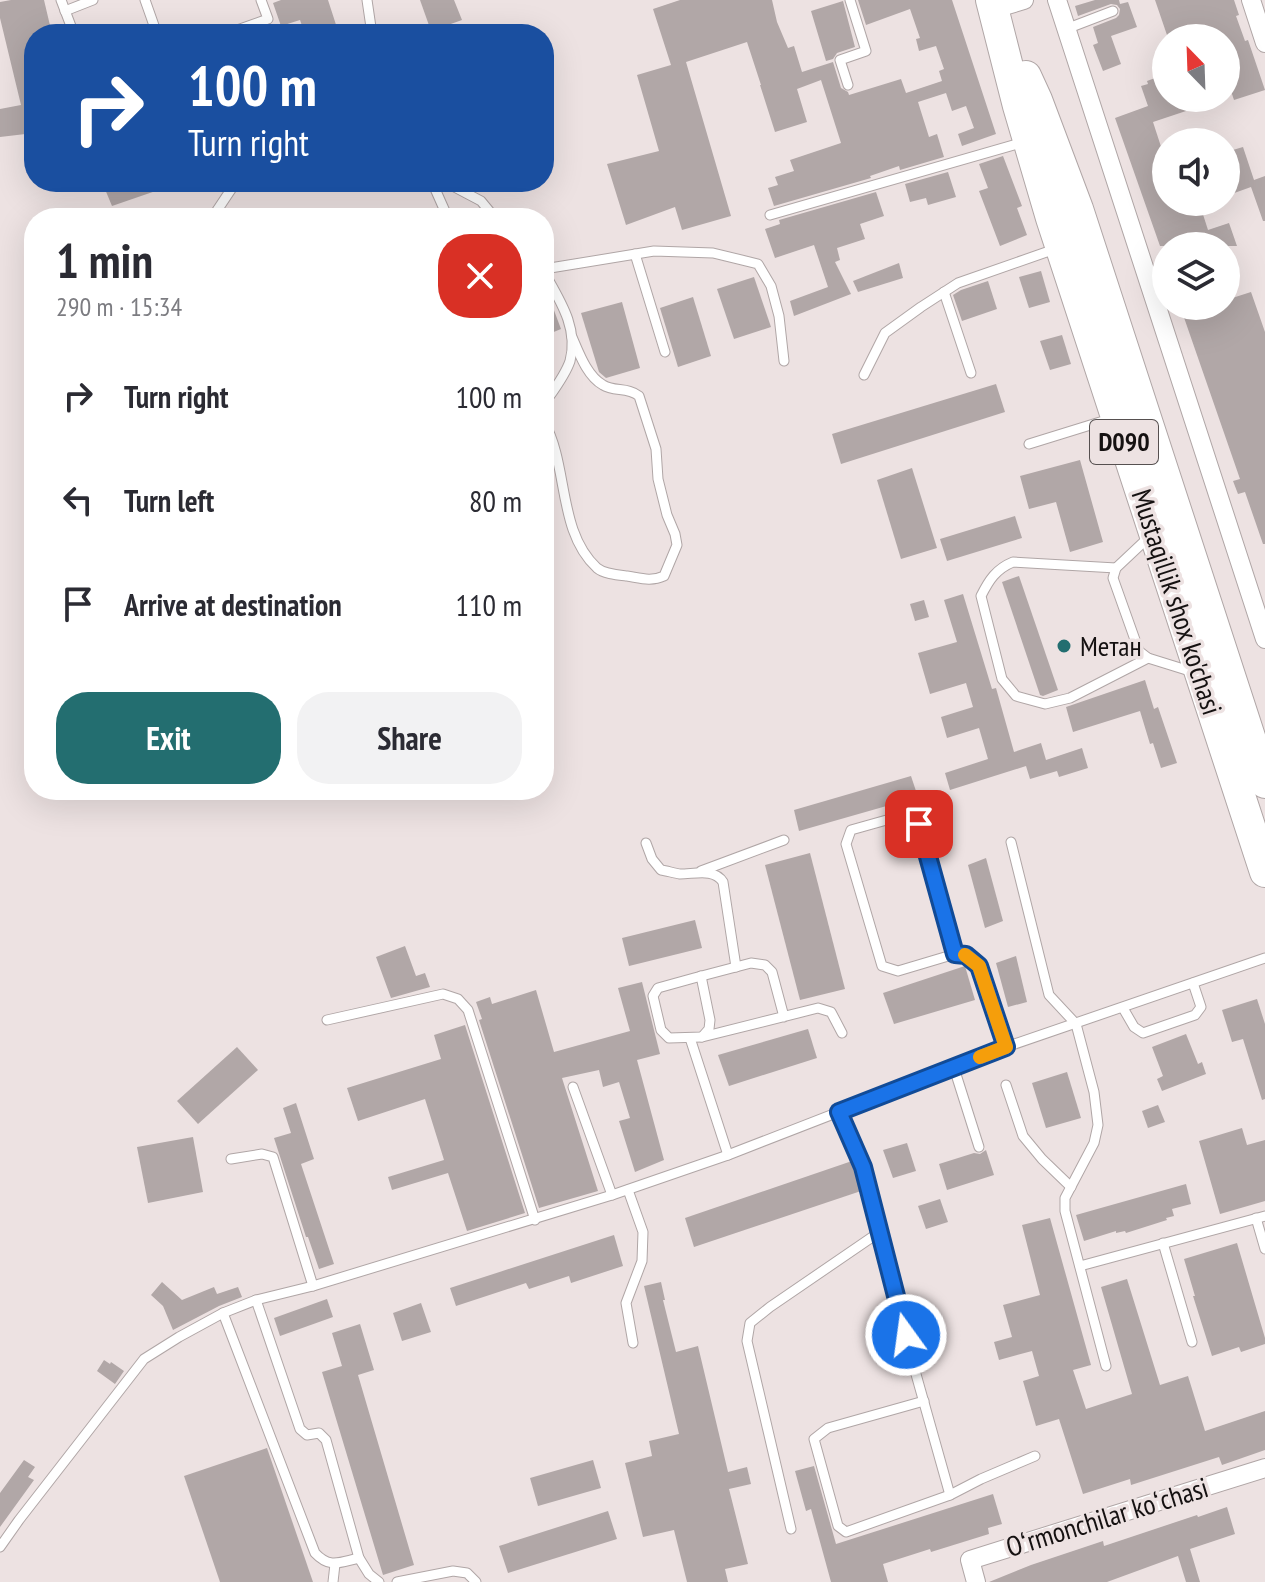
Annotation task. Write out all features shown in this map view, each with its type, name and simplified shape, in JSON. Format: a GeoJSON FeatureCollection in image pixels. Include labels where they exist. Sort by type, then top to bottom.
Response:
{"type":"FeatureCollection","features":[{"type":"Feature","properties":{"kind":"main road","name":"Mustaqillik shox ko'chasi"},"geometry":{"type":"LineString","coordinates":[[993,5],[1060,247],[1265,872]]}},
{"type":"Feature","properties":{"kind":"main road","name":"Mustaqillik shox ko'chasi"},"geometry":{"type":"LineString","coordinates":[[993,5],[1037,100],[1078,209],[1265,783]]}},
{"type":"Feature","properties":{"kind":"street"},"geometry":{"type":"LineString","coordinates":[[993,5],[1024,0]]}},
{"type":"Feature","properties":{"kind":"street"},"geometry":{"type":"LineString","coordinates":[[1057,0],[1265,639]]}},
{"type":"Feature","properties":{"kind":"street"},"geometry":{"type":"LineString","coordinates":[[1251,0],[1265,43]]}},
{"type":"Feature","properties":{"kind":"street","name":"Oʻrmonchilar koʻchasi"},"geometry":{"type":"LineString","coordinates":[[976,1582],[970,1560],[1265,1468]]}},
{"type":"Feature","properties":{"kind":"lane"},"geometry":{"type":"LineString","coordinates":[[61,0],[70,24]]}},
{"type":"Feature","properties":{"kind":"lane"},"geometry":{"type":"LineString","coordinates":[[65,11],[93,0]]}},
{"type":"Feature","properties":{"kind":"lane"},"geometry":{"type":"LineString","coordinates":[[145,0],[153,24]]}},
{"type":"Feature","properties":{"kind":"lane"},"geometry":{"type":"LineString","coordinates":[[254,24],[268,19],[261,0]]}},
{"type":"Feature","properties":{"kind":"lane"},"geometry":{"type":"LineString","coordinates":[[367,0],[371,24]]}},
{"type":"Feature","properties":{"kind":"lane"},"geometry":{"type":"LineString","coordinates":[[848,85],[840,60],[866,51],[850,0]]}},
{"type":"Feature","properties":{"kind":"lane"},"geometry":{"type":"LineString","coordinates":[[1066,29],[1113,11]]}},
{"type":"Feature","properties":{"kind":"lane"},"geometry":{"type":"LineString","coordinates":[[770,215],[1028,140]]}},
{"type":"Feature","properties":{"kind":"lane"},"geometry":{"type":"LineString","coordinates":[[464,192],[481,201],[487,208]]}},
{"type":"Feature","properties":{"kind":"lane"},"geometry":{"type":"LineString","coordinates":[[864,375],[885,333],[944,292],[958,283],[1060,247]]}},
{"type":"Feature","properties":{"kind":"lane"},"geometry":{"type":"LineString","coordinates":[[554,268],[654,251],[713,253],[758,264],[771,286],[779,316],[784,361]]}},
{"type":"Feature","properties":{"kind":"lane"},"geometry":{"type":"LineString","coordinates":[[635,254],[665,352]]}},
{"type":"Feature","properties":{"kind":"lane"},"geometry":{"type":"LineString","coordinates":[[554,289],[567,314],[572,337],[583,362],[592,375],[604,386],[632,390],[639,396],[656,449],[658,479],[677,545],[664,576],[654,580],[599,570],[581,546],[570,515],[554,447]]}},
{"type":"Feature","properties":{"kind":"lane"},"geometry":{"type":"LineString","coordinates":[[944,292],[971,373]]}},
{"type":"Feature","properties":{"kind":"lane"},"geometry":{"type":"LineString","coordinates":[[554,389],[570,361],[572,337]]}},
{"type":"Feature","properties":{"kind":"lane"},"geometry":{"type":"LineString","coordinates":[[1029,444],[1116,417]]}},
{"type":"Feature","properties":{"kind":"lane"},"geometry":{"type":"LineString","coordinates":[[1154,533],[1116,568],[1113,578],[1139,651],[1148,658],[1200,674]]}},
{"type":"Feature","properties":{"kind":"lane"},"geometry":{"type":"LineString","coordinates":[[1116,568],[1013,562],[1002,567],[990,579],[981,596],[1002,679],[1016,696],[1045,704],[1070,698],[1148,658]]}},
{"type":"Feature","properties":{"kind":"lane"},"geometry":{"type":"LineString","coordinates":[[955,954],[919,824],[908,814],[851,830],[846,844],[882,966],[898,971],[955,954],[966,955],[979,966],[1006,1047]]}},
{"type":"Feature","properties":{"kind":"lane"},"geometry":{"type":"LineString","coordinates":[[696,873],[784,840]]}},
{"type":"Feature","properties":{"kind":"lane"},"geometry":{"type":"LineString","coordinates":[[1011,842],[1049,995],[1076,1024],[1094,1092],[1098,1125],[1094,1143],[1065,1198],[1065,1211],[1106,1366]]}},
{"type":"Feature","properties":{"kind":"lane"},"geometry":{"type":"LineString","coordinates":[[646,843],[652,859],[661,870],[678,874],[713,874],[723,882],[736,967]]}},
{"type":"Feature","properties":{"kind":"lane"},"geometry":{"type":"LineString","coordinates":[[0,1547],[144,1359],[223,1313],[256,1300],[313,1286],[628,1190],[728,1155],[1006,1047],[1265,958]]}},
{"type":"Feature","properties":{"kind":"lane"},"geometry":{"type":"LineString","coordinates":[[784,1017],[772,972],[765,965],[751,963],[701,976],[658,988],[653,996],[661,1030],[669,1038],[702,1037],[784,1017],[818,1008],[831,1012],[842,1033]]}},
{"type":"Feature","properties":{"kind":"lane"},"geometry":{"type":"LineString","coordinates":[[701,976],[710,1020],[709,1029],[702,1037]]}},
{"type":"Feature","properties":{"kind":"lane"},"geometry":{"type":"LineString","coordinates":[[1123,1008],[1134,1027],[1143,1033],[1195,1015],[1201,1007],[1193,983]]}},
{"type":"Feature","properties":{"kind":"lane"},"geometry":{"type":"LineString","coordinates":[[327,1020],[443,994],[458,999],[468,1010],[535,1220]]}},
{"type":"Feature","properties":{"kind":"lane"},"geometry":{"type":"LineString","coordinates":[[690,1038],[728,1155]]}},
{"type":"Feature","properties":{"kind":"lane"},"geometry":{"type":"LineString","coordinates":[[954,1068],[979,1147]]}},
{"type":"Feature","properties":{"kind":"lane"},"geometry":{"type":"LineString","coordinates":[[1006,1085],[1023,1136],[1071,1187]]}},
{"type":"Feature","properties":{"kind":"lane"},"geometry":{"type":"LineString","coordinates":[[573,1087],[612,1195]]}},
{"type":"Feature","properties":{"kind":"lane"},"geometry":{"type":"LineString","coordinates":[[839,1112],[863,1167],[950,1495]]}},
{"type":"Feature","properties":{"kind":"lane"},"geometry":{"type":"LineString","coordinates":[[231,1159],[262,1154],[273,1157],[313,1286]]}},
{"type":"Feature","properties":{"kind":"lane"},"geometry":{"type":"LineString","coordinates":[[628,1190],[643,1232],[642,1261],[626,1303],[633,1343]]}},
{"type":"Feature","properties":{"kind":"lane"},"geometry":{"type":"LineString","coordinates":[[1080,1266],[1260,1217],[1265,1249]]}},
{"type":"Feature","properties":{"kind":"lane"},"geometry":{"type":"LineString","coordinates":[[791,1529],[747,1341],[750,1323],[881,1231]]}},
{"type":"Feature","properties":{"kind":"lane"},"geometry":{"type":"LineString","coordinates":[[1163,1243],[1192,1342]]}},
{"type":"Feature","properties":{"kind":"lane"},"geometry":{"type":"LineString","coordinates":[[256,1300],[300,1429],[307,1435],[319,1433],[326,1440],[359,1558],[369,1574],[379,1582]]}},
{"type":"Feature","properties":{"kind":"lane"},"geometry":{"type":"LineString","coordinates":[[223,1313],[315,1553],[323,1561],[335,1564],[359,1558]]}},
{"type":"Feature","properties":{"kind":"lane"},"geometry":{"type":"LineString","coordinates":[[924,1401],[828,1428],[814,1439],[838,1526],[846,1532],[950,1495],[1035,1456]]}},
{"type":"Feature","properties":{"kind":"lane"},"geometry":{"type":"LineString","coordinates":[[333,1582],[335,1564]]}},
{"type":"Feature","properties":{"kind":"lane"},"geometry":{"type":"LineString","coordinates":[[397,1582],[453,1571],[467,1573],[476,1582]]}},
{"type":"Feature","properties":{"kind":"building"},"geometry":{"type":"Polygon","coordinates":[[[44,0],[50,24],[24,24],[24,134],[0,137],[0,109],[21,105],[0,18],[0,2],[44,0]]]}},
{"type":"Feature","properties":{"kind":"building"},"geometry":{"type":"Polygon","coordinates":[[[281,0],[328,0],[336,24],[301,24],[300,20],[280,24],[273,3],[281,0]]]}},
{"type":"Feature","properties":{"kind":"building"},"geometry":{"type":"Polygon","coordinates":[[[420,0],[454,0],[462,20],[451,24],[429,24],[420,0]]]}},
{"type":"Feature","properties":{"kind":"building"},"geometry":{"type":"Polygon","coordinates":[[[680,0],[772,0],[777,22],[788,48],[794,46],[802,72],[833,62],[841,88],[849,95],[901,79],[906,93],[942,81],[939,71],[944,69],[936,46],[919,51],[916,39],[920,38],[910,9],[866,25],[858,0],[952,0],[996,134],[962,146],[958,134],[974,128],[966,106],[952,111],[946,93],[918,102],[929,137],[937,134],[944,157],[900,170],[899,166],[871,178],[774,206],[768,188],[778,185],[775,177],[794,171],[790,160],[841,143],[821,80],[797,89],[807,122],[775,132],[747,42],[686,62],[731,216],[682,230],[675,207],[626,225],[607,164],[659,151],[637,75],[671,65],[653,9],[680,0]]]}},
{"type":"Feature","properties":{"kind":"building"},"geometry":{"type":"Polygon","coordinates":[[[1095,0],[1119,0],[1120,4],[1128,2],[1137,27],[1111,36],[1121,64],[1103,71],[1093,45],[1098,43],[1093,27],[1116,18],[1120,9],[1111,4],[1078,16],[1075,6],[1095,0]]]}},
{"type":"Feature","properties":{"kind":"building"},"geometry":{"type":"Polygon","coordinates":[[[1155,0],[1234,0],[1239,15],[1236,16],[1239,24],[1163,24],[1155,0]]]}},
{"type":"Feature","properties":{"kind":"building"},"geometry":{"type":"Polygon","coordinates":[[[843,1],[855,47],[837,53],[833,59],[826,61],[811,11],[843,1]]]}},
{"type":"Feature","properties":{"kind":"building"},"geometry":{"type":"Polygon","coordinates":[[[1240,27],[1245,41],[1248,40],[1265,90],[1240,98],[1240,27]]]}},
{"type":"Feature","properties":{"kind":"building"},"geometry":{"type":"Polygon","coordinates":[[[1152,79],[1152,112],[1183,112],[1153,122],[1152,216],[1204,216],[1208,230],[1229,223],[1232,232],[1155,232],[1115,118],[1148,106],[1141,86],[1148,84],[1147,81],[1152,79]]]}},
{"type":"Feature","properties":{"kind":"building"},"geometry":{"type":"Polygon","coordinates":[[[1243,147],[1254,180],[1265,176],[1265,221],[1251,187],[1240,191],[1240,148],[1243,147]]]}},
{"type":"Feature","properties":{"kind":"building"},"geometry":{"type":"Polygon","coordinates":[[[1003,156],[1022,206],[1017,208],[1027,235],[1000,246],[979,191],[988,188],[979,164],[1003,156]]]}},
{"type":"Feature","properties":{"kind":"building"},"geometry":{"type":"Polygon","coordinates":[[[948,172],[956,197],[928,205],[926,198],[910,202],[905,184],[948,172]]]}},
{"type":"Feature","properties":{"kind":"building"},"geometry":{"type":"Polygon","coordinates":[[[106,192],[153,192],[112,206],[106,192]]]}},
{"type":"Feature","properties":{"kind":"building"},"geometry":{"type":"Polygon","coordinates":[[[876,192],[884,216],[860,224],[865,239],[837,248],[840,260],[835,262],[851,294],[794,316],[790,301],[828,287],[814,245],[775,258],[765,229],[780,224],[779,220],[876,192]]]}},
{"type":"Feature","properties":{"kind":"building"},"geometry":{"type":"Polygon","coordinates":[[[899,263],[903,278],[858,292],[853,281],[899,263]]]}},
{"type":"Feature","properties":{"kind":"building"},"geometry":{"type":"Polygon","coordinates":[[[1041,271],[1050,302],[1029,308],[1019,277],[1041,271]]]}},
{"type":"Feature","properties":{"kind":"building"},"geometry":{"type":"Polygon","coordinates":[[[754,277],[771,327],[734,339],[717,289],[754,277]]]}},
{"type":"Feature","properties":{"kind":"building"},"geometry":{"type":"Polygon","coordinates":[[[988,281],[997,309],[962,321],[953,295],[988,281]]]}},
{"type":"Feature","properties":{"kind":"building"},"geometry":{"type":"Polygon","coordinates":[[[1251,292],[1265,332],[1265,544],[1245,492],[1238,494],[1233,481],[1240,479],[1185,320],[1240,320],[1240,296],[1251,292]]]}},
{"type":"Feature","properties":{"kind":"building"},"geometry":{"type":"Polygon","coordinates":[[[693,297],[711,356],[678,367],[660,308],[693,297]]]}},
{"type":"Feature","properties":{"kind":"building"},"geometry":{"type":"Polygon","coordinates":[[[622,302],[640,368],[606,378],[599,372],[581,313],[622,302]]]}},
{"type":"Feature","properties":{"kind":"building"},"geometry":{"type":"Polygon","coordinates":[[[554,310],[561,329],[554,332],[554,310]]]}},
{"type":"Feature","properties":{"kind":"building"},"geometry":{"type":"Polygon","coordinates":[[[1062,335],[1071,364],[1050,370],[1040,341],[1062,335]]]}},
{"type":"Feature","properties":{"kind":"building"},"geometry":{"type":"Polygon","coordinates":[[[996,384],[1005,412],[841,464],[832,434],[996,384]]]}},
{"type":"Feature","properties":{"kind":"building"},"geometry":{"type":"Polygon","coordinates":[[[1080,460],[1103,542],[1070,552],[1056,502],[1029,509],[1020,476],[1080,460]]]}},
{"type":"Feature","properties":{"kind":"building"},"geometry":{"type":"Polygon","coordinates":[[[912,468],[937,548],[901,559],[877,480],[912,468]]]}},
{"type":"Feature","properties":{"kind":"building"},"geometry":{"type":"Polygon","coordinates":[[[1015,516],[1022,538],[947,561],[940,539],[1015,516]]]}},
{"type":"Feature","properties":{"kind":"building"},"geometry":{"type":"Polygon","coordinates":[[[1019,576],[1058,690],[1043,696],[1040,695],[1002,582],[1019,576]]]}},
{"type":"Feature","properties":{"kind":"building"},"geometry":{"type":"Polygon","coordinates":[[[963,594],[992,689],[996,688],[1014,752],[1041,743],[1046,760],[1082,748],[1088,768],[1059,777],[1057,771],[1030,779],[1026,766],[950,790],[945,773],[988,759],[979,728],[947,738],[941,717],[973,707],[966,683],[930,694],[918,653],[957,642],[944,600],[963,594]]]}},
{"type":"Feature","properties":{"kind":"building"},"geometry":{"type":"Polygon","coordinates":[[[924,600],[929,617],[915,621],[910,604],[924,600]]]}},
{"type":"Feature","properties":{"kind":"building"},"geometry":{"type":"Polygon","coordinates":[[[1145,680],[1154,709],[1158,707],[1177,763],[1161,768],[1140,711],[1073,732],[1066,707],[1145,680]]]}},
{"type":"Feature","properties":{"kind":"building"},"geometry":{"type":"Polygon","coordinates":[[[911,776],[918,797],[799,831],[794,810],[911,776]]]}},
{"type":"Feature","properties":{"kind":"building"},"geometry":{"type":"Polygon","coordinates":[[[810,853],[845,989],[800,1000],[765,865],[810,853]]]}},
{"type":"Feature","properties":{"kind":"building"},"geometry":{"type":"Polygon","coordinates":[[[986,858],[1003,921],[985,928],[968,865],[986,858]]]}},
{"type":"Feature","properties":{"kind":"building"},"geometry":{"type":"Polygon","coordinates":[[[695,920],[702,948],[629,966],[622,938],[695,920]]]}},
{"type":"Feature","properties":{"kind":"building"},"geometry":{"type":"Polygon","coordinates":[[[405,946],[416,976],[425,973],[430,987],[391,998],[376,957],[405,946]]]}},
{"type":"Feature","properties":{"kind":"building"},"geometry":{"type":"Polygon","coordinates":[[[1016,956],[1027,1002],[1008,1007],[996,963],[1016,956]]]}},
{"type":"Feature","properties":{"kind":"building"},"geometry":{"type":"Polygon","coordinates":[[[965,966],[975,1000],[894,1024],[883,993],[965,966]]]}},
{"type":"Feature","properties":{"kind":"building"},"geometry":{"type":"Polygon","coordinates":[[[642,982],[660,1054],[637,1060],[664,1160],[635,1172],[619,1121],[630,1118],[619,1082],[603,1087],[599,1070],[562,1078],[598,1191],[539,1208],[476,1002],[490,997],[492,1004],[536,990],[554,1052],[630,1031],[618,988],[642,982]]]}},
{"type":"Feature","properties":{"kind":"building"},"geometry":{"type":"Polygon","coordinates":[[[1257,999],[1265,1024],[1265,1099],[1262,1100],[1243,1039],[1232,1042],[1222,1010],[1257,999]]]}},
{"type":"Feature","properties":{"kind":"building"},"geometry":{"type":"Polygon","coordinates":[[[465,1025],[525,1213],[467,1231],[448,1173],[392,1190],[388,1177],[444,1160],[425,1099],[358,1121],[347,1088],[441,1059],[434,1035],[465,1025]]]}},
{"type":"Feature","properties":{"kind":"building"},"geometry":{"type":"Polygon","coordinates":[[[808,1029],[817,1058],[729,1086],[718,1055],[808,1029]]]}},
{"type":"Feature","properties":{"kind":"building"},"geometry":{"type":"Polygon","coordinates":[[[1186,1034],[1198,1064],[1202,1062],[1206,1074],[1162,1091],[1157,1079],[1163,1076],[1152,1047],[1186,1034]]]}},
{"type":"Feature","properties":{"kind":"building"},"geometry":{"type":"Polygon","coordinates":[[[237,1047],[258,1070],[198,1124],[177,1101],[237,1047]]]}},
{"type":"Feature","properties":{"kind":"building"},"geometry":{"type":"Polygon","coordinates":[[[1067,1072],[1081,1118],[1046,1128],[1032,1083],[1067,1072]]]}},
{"type":"Feature","properties":{"kind":"building"},"geometry":{"type":"Polygon","coordinates":[[[296,1103],[314,1159],[301,1164],[334,1264],[319,1269],[274,1138],[291,1133],[283,1108],[296,1103]]]}},
{"type":"Feature","properties":{"kind":"building"},"geometry":{"type":"Polygon","coordinates":[[[1158,1105],[1165,1122],[1148,1128],[1142,1111],[1158,1105]]]}},
{"type":"Feature","properties":{"kind":"building"},"geometry":{"type":"Polygon","coordinates":[[[1242,1128],[1247,1145],[1265,1140],[1265,1201],[1220,1214],[1199,1141],[1242,1128]]]}},
{"type":"Feature","properties":{"kind":"building"},"geometry":{"type":"Polygon","coordinates":[[[193,1137],[203,1192],[148,1203],[137,1147],[193,1137]]]}},
{"type":"Feature","properties":{"kind":"building"},"geometry":{"type":"Polygon","coordinates":[[[907,1143],[916,1171],[893,1178],[883,1150],[907,1143]]]}},
{"type":"Feature","properties":{"kind":"building"},"geometry":{"type":"Polygon","coordinates":[[[986,1150],[994,1175],[947,1190],[939,1164],[986,1150]]]}},
{"type":"Feature","properties":{"kind":"building"},"geometry":{"type":"Polygon","coordinates":[[[852,1161],[861,1191],[694,1247],[685,1218],[852,1161]]]}},
{"type":"Feature","properties":{"kind":"building"},"geometry":{"type":"Polygon","coordinates":[[[1186,1184],[1191,1204],[1172,1209],[1174,1216],[1167,1220],[1126,1233],[1116,1231],[1084,1241],[1076,1215],[1186,1184]]]}},
{"type":"Feature","properties":{"kind":"building"},"geometry":{"type":"Polygon","coordinates":[[[940,1199],[948,1222],[926,1229],[918,1206],[940,1199]]]}},
{"type":"Feature","properties":{"kind":"building"},"geometry":{"type":"Polygon","coordinates":[[[1050,1218],[1091,1365],[1073,1370],[1086,1409],[1132,1394],[1101,1287],[1127,1279],[1160,1385],[1188,1376],[1205,1431],[1265,1411],[1265,1450],[1222,1465],[1219,1457],[1131,1485],[1130,1479],[1083,1494],[1059,1419],[1036,1426],[1023,1381],[1039,1376],[1032,1351],[999,1360],[994,1342],[1012,1337],[1003,1305],[1040,1295],[1022,1225],[1050,1218]]]}},
{"type":"Feature","properties":{"kind":"building"},"geometry":{"type":"Polygon","coordinates":[[[614,1235],[623,1266],[571,1283],[569,1276],[529,1289],[526,1283],[456,1306],[450,1288],[614,1235]]]}},
{"type":"Feature","properties":{"kind":"building"},"geometry":{"type":"Polygon","coordinates":[[[1237,1243],[1265,1344],[1241,1352],[1239,1347],[1212,1356],[1184,1259],[1237,1243]]]}},
{"type":"Feature","properties":{"kind":"building"},"geometry":{"type":"Polygon","coordinates":[[[162,1282],[182,1300],[214,1287],[217,1294],[238,1287],[242,1297],[173,1330],[163,1306],[151,1295],[162,1282]]]}},
{"type":"Feature","properties":{"kind":"building"},"geometry":{"type":"Polygon","coordinates":[[[661,1282],[676,1352],[698,1346],[728,1472],[747,1467],[751,1484],[729,1489],[748,1564],[725,1569],[728,1582],[687,1582],[674,1530],[643,1537],[625,1463],[652,1456],[649,1441],[679,1434],[644,1286],[661,1282]]]}},
{"type":"Feature","properties":{"kind":"building"},"geometry":{"type":"Polygon","coordinates":[[[327,1299],[333,1317],[280,1336],[274,1318],[327,1299]]]}},
{"type":"Feature","properties":{"kind":"building"},"geometry":{"type":"Polygon","coordinates":[[[421,1303],[431,1332],[402,1341],[393,1313],[421,1303]]]}},
{"type":"Feature","properties":{"kind":"building"},"geometry":{"type":"Polygon","coordinates":[[[360,1324],[374,1370],[358,1375],[414,1565],[383,1575],[322,1372],[342,1366],[332,1333],[360,1324]]]}},
{"type":"Feature","properties":{"kind":"building"},"geometry":{"type":"Polygon","coordinates":[[[104,1360],[124,1371],[115,1384],[97,1371],[104,1360]]]}},
{"type":"Feature","properties":{"kind":"building"},"geometry":{"type":"Polygon","coordinates":[[[267,1448],[313,1582],[220,1582],[184,1476],[267,1448]]]}},
{"type":"Feature","properties":{"kind":"building"},"geometry":{"type":"Polygon","coordinates":[[[24,1460],[35,1467],[28,1477],[34,1480],[0,1527],[0,1493],[24,1460]]]}},
{"type":"Feature","properties":{"kind":"building"},"geometry":{"type":"Polygon","coordinates":[[[593,1460],[601,1488],[538,1506],[530,1478],[593,1460]]]}},
{"type":"Feature","properties":{"kind":"building"},"geometry":{"type":"Polygon","coordinates":[[[814,1466],[836,1544],[993,1494],[1002,1524],[988,1528],[989,1534],[883,1564],[888,1582],[831,1582],[811,1509],[806,1511],[795,1471],[814,1466]]]}},
{"type":"Feature","properties":{"kind":"building"},"geometry":{"type":"Polygon","coordinates":[[[1227,1507],[1235,1534],[1190,1549],[1200,1582],[1186,1582],[1178,1556],[1107,1582],[989,1582],[1103,1541],[1104,1546],[1227,1507]]]}},
{"type":"Feature","properties":{"kind":"building"},"geometry":{"type":"Polygon","coordinates":[[[608,1511],[617,1539],[508,1573],[499,1546],[608,1511]]]}},
{"type":"Feature","properties":{"kind":"slow traffic"},"geometry":{"type":"LineString","coordinates":[[965,955],[979,966],[1006,1047],[980,1057]]}},
{"type":"Feature","properties":{"kind":"place","name":"Метан"},"geometry":{"type":"Point","coordinates":[1064,646]}},
{"type":"Feature","properties":{"kind":"route"},"geometry":{"type":"LineString","coordinates":[[906,1335],[863,1167],[839,1112],[1006,1047],[979,966],[966,955],[955,954],[919,824]]}}]}
